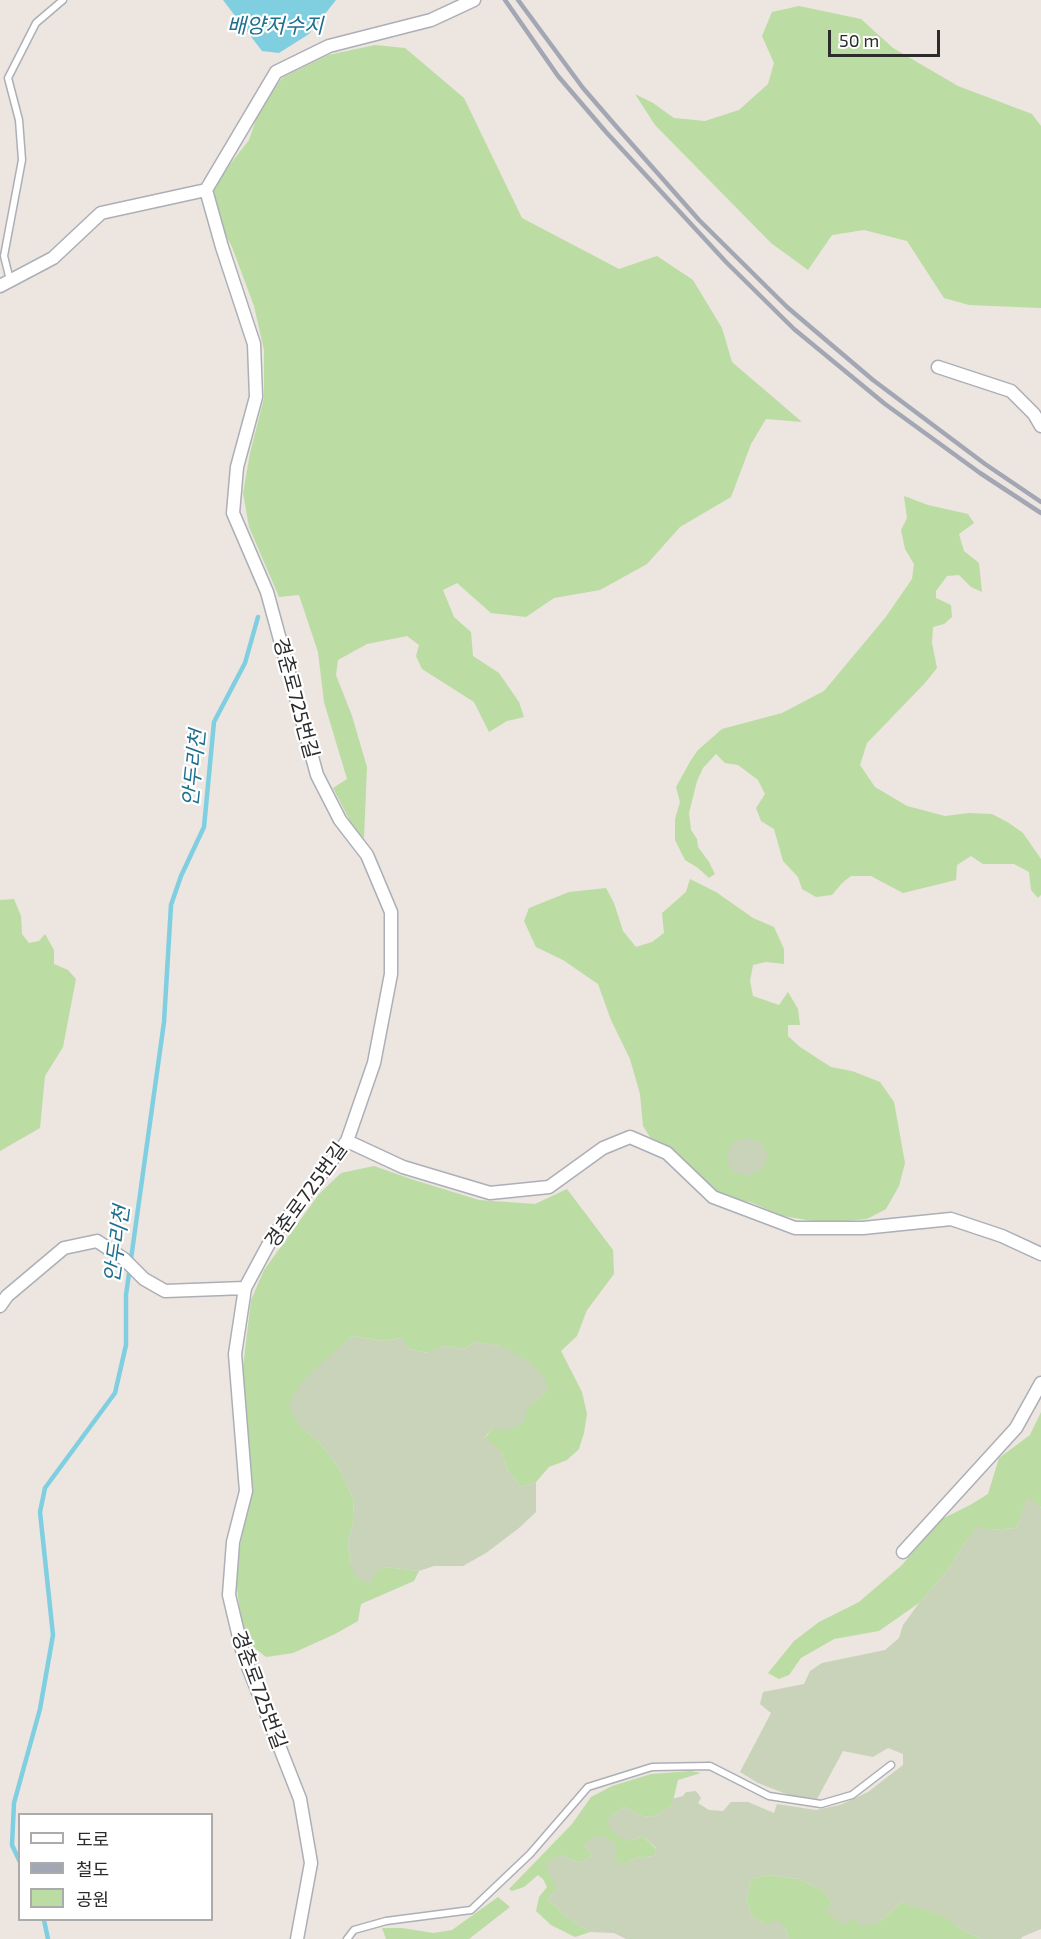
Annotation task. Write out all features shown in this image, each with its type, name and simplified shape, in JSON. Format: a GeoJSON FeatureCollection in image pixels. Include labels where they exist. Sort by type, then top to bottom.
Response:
{"type":"FeatureCollection","features":[{"type":"Feature","properties":{"kind":"street"},"geometry":{"type":"LineString","coordinates":[[5,284],[53,258],[101,213],[206,190],[276,72],[329,46],[430,20],[474,0]]}},
{"type":"Feature","properties":{"kind":"street","name":"경춘로725번길"},"geometry":{"type":"LineString","coordinates":[[206,190],[254,344],[256,397],[237,467],[233,513],[267,592],[317,775],[340,820],[366,855],[391,912],[391,974],[374,1063],[348,1141],[273,1236],[245,1288],[235,1354],[246,1491],[233,1542],[229,1595],[243,1654],[300,1799],[311,1863],[297,1939]]}},
{"type":"Feature","properties":{"kind":"street"},"geometry":{"type":"LineString","coordinates":[[938,367],[1011,391],[1034,414],[1041,426]]}},
{"type":"Feature","properties":{"kind":"street"},"geometry":{"type":"LineString","coordinates":[[348,1141],[403,1167],[490,1193],[549,1187],[603,1148],[630,1137],[667,1153],[713,1197],[795,1228],[863,1228],[951,1219],[1002,1236],[1041,1254]]}},
{"type":"Feature","properties":{"kind":"street"},"geometry":{"type":"LineString","coordinates":[[0,1306],[7,1296],[64,1248],[97,1241],[123,1258],[144,1280],[165,1291],[245,1288]]}},
{"type":"Feature","properties":{"kind":"street"},"geometry":{"type":"LineString","coordinates":[[903,1552],[1017,1428],[1041,1383]]}},
{"type":"Feature","properties":{"kind":"lane"},"geometry":{"type":"LineString","coordinates":[[5,284],[4,256],[22,160],[20,120],[8,78],[36,22],[63,0]]}},
{"type":"Feature","properties":{"kind":"lane"},"geometry":{"type":"LineString","coordinates":[[347,1939],[354,1930],[386,1921],[471,1910],[530,1854],[588,1787],[652,1767],[710,1766],[769,1796],[821,1804],[852,1795],[891,1765]]}},
{"type":"Feature","properties":{"kind":"green space"},"geometry":{"type":"Polygon","coordinates":[[[799,6],[861,19],[893,48],[958,86],[1032,114],[1041,126],[1041,308],[969,305],[944,298],[907,241],[864,230],[832,235],[808,270],[771,243],[655,125],[635,94],[674,118],[705,121],[739,110],[768,84],[774,63],[762,36],[772,12],[799,6]]]}},
{"type":"Feature","properties":{"kind":"green space"},"geometry":{"type":"Polygon","coordinates":[[[375,45],[405,48],[464,98],[522,218],[619,269],[657,256],[693,280],[722,328],[732,362],[802,422],[766,419],[751,444],[731,497],[680,527],[647,564],[600,590],[554,598],[526,617],[491,613],[457,583],[443,590],[454,617],[471,632],[473,656],[499,673],[519,702],[524,717],[507,721],[489,732],[474,702],[422,669],[416,656],[419,645],[407,636],[367,644],[338,660],[336,675],[352,716],[367,767],[364,838],[355,831],[333,788],[347,779],[324,702],[318,652],[299,595],[279,597],[249,527],[243,493],[264,398],[264,350],[254,306],[232,247],[216,216],[213,186],[249,140],[261,105],[283,77],[328,55],[375,45]]]}},
{"type":"Feature","properties":{"kind":"green space"},"geometry":{"type":"Polygon","coordinates":[[[904,496],[928,505],[968,514],[974,523],[959,534],[964,551],[979,563],[982,592],[971,587],[959,575],[947,576],[936,591],[936,598],[951,605],[952,617],[944,624],[933,627],[932,643],[937,668],[867,743],[860,765],[875,787],[907,806],[945,816],[969,813],[992,814],[1023,833],[1041,859],[1041,895],[1038,898],[1031,890],[1029,872],[1014,864],[983,864],[971,856],[957,865],[956,880],[903,893],[871,876],[851,876],[832,895],[816,897],[802,889],[798,877],[783,861],[774,829],[761,821],[756,808],[765,794],[758,780],[738,765],[725,763],[716,754],[703,768],[697,781],[689,813],[691,830],[697,839],[698,847],[715,874],[709,878],[685,860],[675,840],[675,819],[680,802],[676,787],[698,750],[722,729],[782,713],[824,691],[885,618],[912,579],[914,564],[905,549],[901,530],[907,518],[904,496]]]}},
{"type":"Feature","properties":{"kind":"green space"},"geometry":{"type":"Polygon","coordinates":[[[690,879],[716,892],[753,918],[774,927],[784,949],[784,964],[766,962],[753,965],[750,981],[753,996],[779,1005],[788,992],[798,1009],[800,1025],[788,1025],[788,1036],[800,1047],[831,1067],[852,1071],[880,1082],[894,1102],[905,1163],[899,1186],[886,1209],[867,1219],[824,1223],[783,1216],[750,1202],[721,1197],[697,1178],[678,1153],[650,1137],[643,1126],[640,1094],[630,1059],[611,1020],[598,984],[563,960],[536,947],[524,921],[529,908],[569,892],[606,888],[614,903],[623,931],[636,947],[652,942],[664,933],[662,913],[686,892],[690,879]]]}},
{"type":"Feature","properties":{"kind":"green space"},"geometry":{"type":"Polygon","coordinates":[[[14,899],[21,916],[22,934],[29,943],[39,941],[45,934],[54,950],[54,964],[68,970],[76,979],[63,1047],[45,1076],[40,1128],[0,1151],[0,900],[14,899]]]}},
{"type":"Feature","properties":{"kind":"green space"},"geometry":{"type":"Polygon","coordinates":[[[749,1138],[762,1143],[768,1156],[763,1169],[748,1176],[733,1172],[728,1163],[728,1150],[734,1141],[749,1138]]]}},
{"type":"Feature","properties":{"kind":"green space"},"geometry":{"type":"Polygon","coordinates":[[[374,1166],[479,1200],[535,1204],[567,1189],[613,1250],[614,1274],[587,1310],[577,1336],[561,1351],[582,1392],[587,1414],[584,1433],[579,1449],[567,1460],[549,1467],[536,1482],[521,1487],[508,1471],[502,1453],[485,1438],[493,1428],[526,1409],[547,1391],[530,1363],[500,1346],[475,1342],[464,1349],[443,1346],[428,1353],[409,1349],[401,1338],[384,1341],[352,1336],[332,1355],[300,1426],[321,1444],[340,1470],[353,1498],[354,1519],[348,1542],[350,1564],[377,1571],[385,1567],[419,1571],[414,1581],[361,1604],[358,1621],[335,1634],[293,1653],[266,1657],[247,1642],[235,1573],[251,1488],[243,1367],[251,1300],[264,1270],[319,1194],[341,1173],[374,1166]]]}},
{"type":"Feature","properties":{"kind":"green space"},"geometry":{"type":"Polygon","coordinates":[[[352,1336],[384,1341],[402,1338],[409,1349],[427,1353],[443,1346],[464,1349],[475,1342],[501,1346],[530,1362],[545,1378],[547,1391],[527,1409],[524,1422],[508,1431],[493,1428],[485,1437],[502,1453],[508,1471],[521,1487],[536,1482],[536,1512],[486,1553],[463,1566],[434,1566],[419,1571],[385,1567],[377,1571],[369,1584],[357,1578],[350,1564],[348,1542],[354,1519],[353,1498],[340,1470],[321,1444],[300,1426],[290,1409],[290,1400],[306,1377],[352,1336]]]}},
{"type":"Feature","properties":{"kind":"green space"},"geometry":{"type":"Polygon","coordinates":[[[1041,1412],[1041,1508],[1028,1498],[1016,1528],[988,1530],[968,1538],[947,1571],[919,1603],[879,1631],[834,1639],[801,1658],[789,1675],[779,1679],[768,1673],[794,1641],[819,1622],[859,1602],[902,1565],[940,1520],[988,1494],[999,1458],[1030,1435],[1041,1412]]]}},
{"type":"Feature","properties":{"kind":"green space"},"geometry":{"type":"Polygon","coordinates":[[[1028,1497],[1041,1508],[1041,1929],[1021,1939],[982,1939],[959,1928],[945,1917],[902,1902],[878,1923],[862,1926],[853,1919],[842,1925],[826,1911],[832,1903],[824,1891],[799,1879],[767,1875],[751,1879],[747,1899],[751,1916],[766,1924],[778,1920],[785,1927],[789,1939],[626,1939],[614,1933],[590,1932],[565,1916],[548,1899],[557,1889],[545,1866],[553,1858],[561,1855],[580,1863],[592,1856],[584,1844],[590,1837],[603,1836],[616,1844],[616,1863],[624,1865],[635,1858],[654,1856],[656,1848],[643,1836],[628,1841],[609,1828],[608,1819],[624,1807],[643,1816],[653,1817],[672,1805],[672,1799],[683,1796],[686,1792],[696,1791],[701,1798],[698,1803],[709,1810],[723,1811],[731,1802],[748,1802],[774,1813],[777,1804],[816,1810],[840,1805],[868,1792],[903,1765],[903,1754],[888,1748],[873,1757],[843,1751],[817,1799],[789,1795],[758,1783],[740,1772],[771,1713],[760,1704],[763,1692],[804,1684],[810,1671],[822,1663],[885,1650],[899,1638],[903,1625],[947,1571],[978,1526],[988,1530],[1016,1528],[1028,1497]]]}},
{"type":"Feature","properties":{"kind":"green space"},"geometry":{"type":"Polygon","coordinates":[[[691,1771],[701,1773],[678,1780],[672,1805],[653,1817],[643,1816],[624,1807],[608,1819],[628,1841],[643,1836],[656,1849],[654,1856],[635,1858],[624,1865],[615,1863],[584,1844],[592,1856],[580,1863],[561,1855],[557,1889],[548,1899],[565,1916],[590,1932],[575,1937],[551,1925],[536,1911],[539,1897],[547,1887],[538,1875],[524,1887],[512,1891],[509,1889],[572,1824],[591,1797],[612,1786],[651,1774],[691,1771]]]}},
{"type":"Feature","properties":{"kind":"green space"},"geometry":{"type":"Polygon","coordinates":[[[767,1875],[799,1879],[824,1891],[832,1903],[853,1919],[878,1923],[902,1902],[946,1917],[959,1928],[982,1939],[789,1939],[785,1927],[766,1924],[751,1916],[747,1899],[751,1879],[767,1875]]]}},
{"type":"Feature","properties":{"kind":"green space"},"geometry":{"type":"Polygon","coordinates":[[[498,1897],[510,1907],[469,1939],[386,1939],[382,1928],[402,1928],[433,1933],[452,1930],[498,1897]]]}},
{"type":"Feature","properties":{"kind":"water","name":"배양저수지"},"geometry":{"type":"Polygon","coordinates":[[[223,0],[336,0],[309,34],[279,53],[262,51],[223,0]]]}},
{"type":"Feature","properties":{"kind":"waterway","name":"안두리천"},"geometry":{"type":"LineString","coordinates":[[18,1858],[12,1845],[14,1803],[40,1709],[53,1635],[40,1512],[45,1488],[115,1393],[126,1345],[126,1295],[164,1022],[171,905],[181,876],[204,827],[214,722],[245,663],[258,617]]}},
{"type":"Feature","properties":{"kind":"waterway","name":"안두리천"},"geometry":{"type":"LineString","coordinates":[[44,1921],[48,1939]]}},
{"type":"Feature","properties":{"kind":"railway"},"geometry":{"type":"LineString","coordinates":[[505,0],[558,76],[606,132],[726,262],[794,329],[885,404],[980,473],[1041,513]]}},
{"type":"Feature","properties":{"kind":"railway"},"geometry":{"type":"LineString","coordinates":[[518,0],[583,88],[615,125],[699,220],[787,307],[873,380],[985,464],[1041,502]]}}]}
